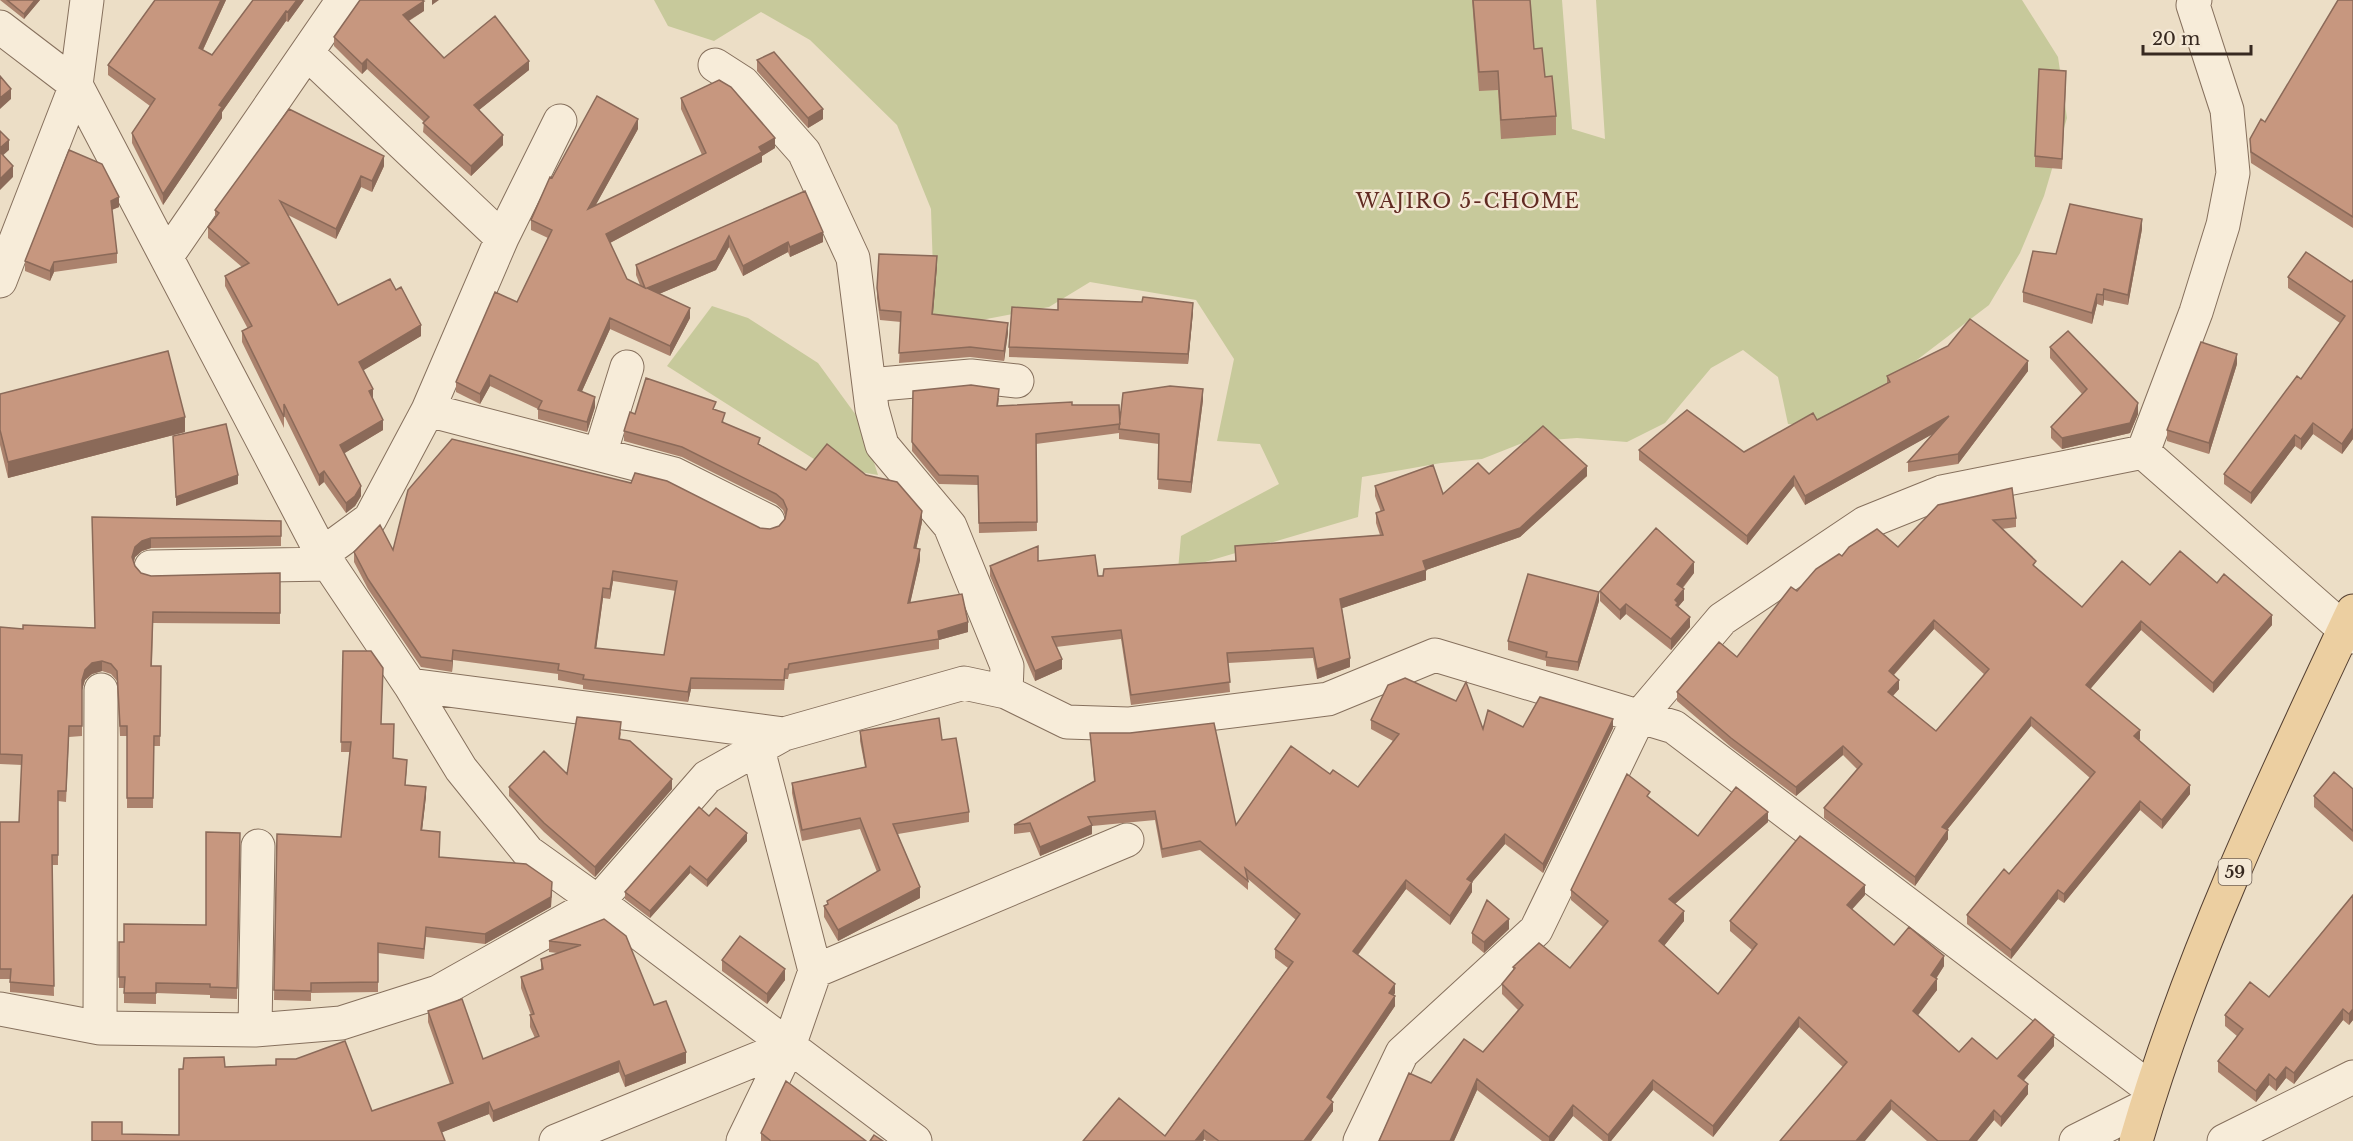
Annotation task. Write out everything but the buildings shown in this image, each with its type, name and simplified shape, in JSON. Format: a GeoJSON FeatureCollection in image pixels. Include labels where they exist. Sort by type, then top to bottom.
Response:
{"type":"FeatureCollection","features":[{"type":"Feature","properties":{"kind":"main road","name":"59"},"geometry":{"type":"LineString","coordinates":[[2136,1141],[2148,1098],[2220,905],[2350,626]]}},
{"type":"Feature","properties":{"kind":"street"},"geometry":{"type":"LineString","coordinates":[[3,260],[76,85],[87,0]]}},
{"type":"Feature","properties":{"kind":"street"},"geometry":{"type":"LineString","coordinates":[[167,256],[343,0]]}},
{"type":"Feature","properties":{"kind":"street"},"geometry":{"type":"LineString","coordinates":[[2143,452],[2196,312],[2223,225],[2233,173],[2227,110],[2193,5],[2195,0]]}},
{"type":"Feature","properties":{"kind":"street"},"geometry":{"type":"LineString","coordinates":[[0,27],[76,85],[325,559],[410,685],[461,769],[528,852],[598,902],[915,1141]]}},
{"type":"Feature","properties":{"kind":"street"},"geometry":{"type":"LineString","coordinates":[[307,52],[502,238]]}},
{"type":"Feature","properties":{"kind":"street"},"geometry":{"type":"LineString","coordinates":[[714,65],[743,83],[804,152],[853,258],[872,409],[882,445],[950,526],[1007,666],[1006,692]]}},
{"type":"Feature","properties":{"kind":"street"},"geometry":{"type":"LineString","coordinates":[[151,567],[325,559],[370,519],[428,410],[502,238],[561,121]]}},
{"type":"Feature","properties":{"kind":"street"},"geometry":{"type":"LineString","coordinates":[[600,454],[627,367]]}},
{"type":"Feature","properties":{"kind":"street"},"geometry":{"type":"LineString","coordinates":[[869,385],[971,375],[1017,381]]}},
{"type":"Feature","properties":{"kind":"street"},"geometry":{"type":"LineString","coordinates":[[428,410],[674,474],[768,521]]}},
{"type":"Feature","properties":{"kind":"street"},"geometry":{"type":"LineString","coordinates":[[2143,452],[2350,626]]}},
{"type":"Feature","properties":{"kind":"street"},"geometry":{"type":"LineString","coordinates":[[1360,1141],[1402,1053],[1536,930],[1639,717],[1722,619],[1865,523],[1942,492],[2143,452]]}},
{"type":"Feature","properties":{"kind":"street"},"geometry":{"type":"LineString","coordinates":[[0,1009],[100,1028],[255,1030],[341,1023],[438,992],[598,902],[707,777],[771,741],[964,683],[1006,692],[1067,722],[1128,724],[1328,699],[1435,655],[1674,727],[2148,1098],[2076,1141]]}},
{"type":"Feature","properties":{"kind":"street"},"geometry":{"type":"LineString","coordinates":[[410,685],[771,741]]}},
{"type":"Feature","properties":{"kind":"street"},"geometry":{"type":"LineString","coordinates":[[100,1028],[101,690]]}},
{"type":"Feature","properties":{"kind":"street"},"geometry":{"type":"LineString","coordinates":[[742,1141],[789,1046],[815,971],[771,741]]}},
{"type":"Feature","properties":{"kind":"street"},"geometry":{"type":"LineString","coordinates":[[815,971],[1127,840]]}},
{"type":"Feature","properties":{"kind":"street"},"geometry":{"type":"LineString","coordinates":[[255,1030],[258,846]]}},
{"type":"Feature","properties":{"kind":"street"},"geometry":{"type":"LineString","coordinates":[[556,1141],[789,1046]]}},
{"type":"Feature","properties":{"kind":"street"},"geometry":{"type":"LineString","coordinates":[[2224,1141],[2353,1077]]}},
{"type":"Feature","properties":{"kind":"green space"},"geometry":{"type":"Polygon","coordinates":[[[654,0],[1562,0],[1572,129],[1605,139],[1596,0],[2022,0],[2058,57],[2067,118],[2044,196],[2020,253],[1989,305],[1829,427],[1788,424],[1778,377],[1743,350],[1711,368],[1665,423],[1627,442],[1577,438],[1525,442],[1482,459],[1441,463],[1362,477],[1358,517],[1178,570],[1181,536],[1279,484],[1260,444],[1217,441],[1234,359],[1196,300],[1090,282],[1049,307],[918,332],[933,270],[931,209],[897,125],[810,40],[761,12],[714,41],[668,26],[654,0]]]}},
{"type":"Feature","properties":{"kind":"green space"},"geometry":{"type":"Polygon","coordinates":[[[712,306],[748,318],[818,363],[861,422],[878,475],[825,466],[667,366],[712,306]]]}},
{"type":"Feature","properties":{"kind":"district","name":"WAJIRO 5-CHOME"},"geometry":{"type":"Point","coordinates":[1468,201]}}]}
